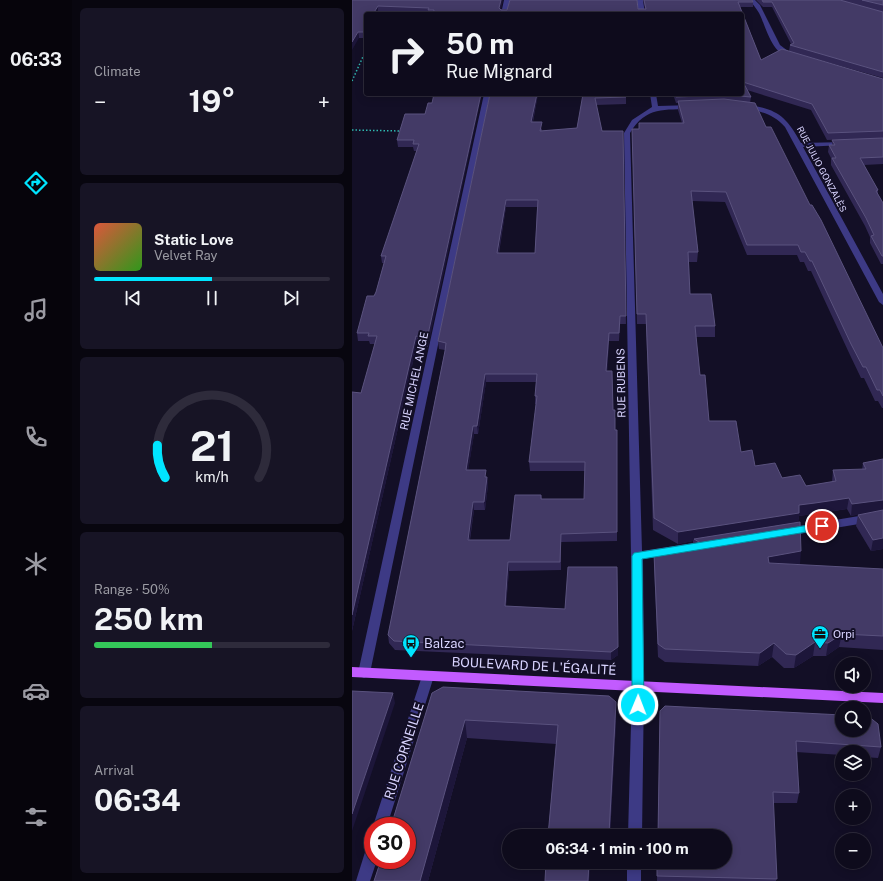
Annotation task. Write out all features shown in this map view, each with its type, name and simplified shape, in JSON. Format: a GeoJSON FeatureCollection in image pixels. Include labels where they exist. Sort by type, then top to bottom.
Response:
{"type":"FeatureCollection","features":[{"type":"Feature","properties":{"kind":"main road","name":"BOULEVARD DE L'ÉGALITÉ"},"geometry":{"type":"LineString","coordinates":[[358,672],[883,698]]}},
{"type":"Feature","properties":{"kind":"street"},"geometry":{"type":"LineString","coordinates":[[504,12],[507,0]]}},
{"type":"Feature","properties":{"kind":"street"},"geometry":{"type":"LineString","coordinates":[[640,0],[642,12]]}},
{"type":"Feature","properties":{"kind":"street"},"geometry":{"type":"LineString","coordinates":[[752,0],[763,14],[778,48],[782,52],[801,58]]}},
{"type":"Feature","properties":{"kind":"street","name":"RUE MICHEL ANGE"},"geometry":{"type":"LineString","coordinates":[[358,672],[487,96]]}},
{"type":"Feature","properties":{"kind":"street"},"geometry":{"type":"LineString","coordinates":[[653,96],[655,108],[702,106]]}},
{"type":"Feature","properties":{"kind":"street","name":"RUE JULIO GONZALÈS"},"geometry":{"type":"LineString","coordinates":[[733,105],[756,108],[778,117],[788,126],[879,287],[883,302]]}},
{"type":"Feature","properties":{"kind":"street","name":"RUE RUBENS"},"geometry":{"type":"LineString","coordinates":[[635,829],[638,686],[637,556],[627,133],[634,121],[655,108]]}},
{"type":"Feature","properties":{"kind":"street"},"geometry":{"type":"LineString","coordinates":[[798,145],[852,142]]}},
{"type":"Feature","properties":{"kind":"street"},"geometry":{"type":"LineString","coordinates":[[775,534],[883,516]]}},
{"type":"Feature","properties":{"kind":"street"},"geometry":{"type":"LineString","coordinates":[[637,556],[714,544]]}},
{"type":"Feature","properties":{"kind":"street","name":"RUE CORNEILLE"},"geometry":{"type":"LineString","coordinates":[[383,817],[428,676]]}},
{"type":"Feature","properties":{"kind":"street"},"geometry":{"type":"LineString","coordinates":[[363,881],[367,869]]}},
{"type":"Feature","properties":{"kind":"street"},"geometry":{"type":"LineString","coordinates":[[634,869],[634,881]]}},
{"type":"Feature","properties":{"kind":"path"},"geometry":{"type":"LineString","coordinates":[[352,81],[364,54]]}},
{"type":"Feature","properties":{"kind":"path"},"geometry":{"type":"LineString","coordinates":[[352,130],[407,131]]}},
{"type":"Feature","properties":{"kind":"building"},"geometry":{"type":"Polygon","coordinates":[[[352,0],[501,0],[499,8],[501,10],[507,10],[510,0],[637,0],[638,9],[646,9],[644,0],[752,0],[753,2],[738,2],[742,12],[434,12],[434,10],[428,10],[429,8],[378,6],[374,12],[364,12],[364,32],[358,32],[352,42],[352,0]]]}},
{"type":"Feature","properties":{"kind":"building"},"geometry":{"type":"Polygon","coordinates":[[[762,0],[840,0],[883,12],[883,72],[790,45],[794,43],[772,2],[763,2],[762,0]]]}},
{"type":"Feature","properties":{"kind":"building"},"geometry":{"type":"Polygon","coordinates":[[[862,0],[883,0],[883,5],[862,0]]]}},
{"type":"Feature","properties":{"kind":"building"},"geometry":{"type":"Polygon","coordinates":[[[744,17],[761,60],[782,49],[883,79],[883,131],[828,133],[812,104],[744,82],[744,17]]]}},
{"type":"Feature","properties":{"kind":"building"},"geometry":{"type":"Polygon","coordinates":[[[744,84],[751,97],[740,96],[744,96],[744,84]]]}},
{"type":"Feature","properties":{"kind":"building"},"geometry":{"type":"Polygon","coordinates":[[[434,96],[481,96],[427,339],[416,336],[352,615],[352,392],[361,393],[377,336],[368,336],[369,333],[357,333],[367,296],[374,296],[376,292],[386,256],[381,256],[419,144],[413,144],[414,140],[397,140],[405,114],[425,114],[428,103],[432,103],[434,96]]]}},
{"type":"Feature","properties":{"kind":"building"},"geometry":{"type":"Polygon","coordinates":[[[490,96],[537,96],[531,122],[542,122],[540,131],[577,128],[583,96],[626,96],[595,98],[602,131],[623,131],[626,316],[620,316],[619,333],[609,333],[606,371],[612,371],[613,410],[615,410],[615,430],[617,430],[617,532],[561,534],[560,562],[508,562],[505,606],[565,609],[568,567],[617,567],[618,647],[611,652],[394,641],[388,635],[446,343],[438,341],[490,96]],[[506,200],[497,253],[535,253],[538,200],[506,200]],[[485,374],[477,426],[473,426],[466,470],[486,470],[485,477],[487,477],[484,502],[473,502],[468,540],[510,540],[515,495],[541,495],[541,499],[584,499],[585,462],[529,462],[537,396],[535,396],[537,374],[485,374]]]}},
{"type":"Feature","properties":{"kind":"building"},"geometry":{"type":"Polygon","coordinates":[[[676,96],[702,96],[676,97],[676,96]]]}},
{"type":"Feature","properties":{"kind":"building"},"geometry":{"type":"Polygon","coordinates":[[[724,99],[755,103],[766,127],[771,127],[810,205],[812,205],[821,220],[883,348],[883,396],[880,390],[877,390],[866,367],[863,367],[812,261],[810,261],[805,252],[801,252],[798,245],[747,245],[726,192],[691,191],[698,252],[688,252],[690,294],[711,294],[715,326],[695,326],[700,375],[705,375],[709,421],[736,421],[741,452],[752,450],[755,466],[775,463],[782,478],[800,475],[806,486],[836,481],[833,470],[866,469],[863,463],[883,459],[883,500],[852,504],[849,498],[799,505],[799,513],[678,532],[654,518],[646,314],[637,314],[632,129],[639,129],[639,123],[684,123],[678,101],[724,99]]]}},
{"type":"Feature","properties":{"kind":"building"},"geometry":{"type":"Polygon","coordinates":[[[883,138],[883,157],[860,158],[878,190],[876,191],[883,203],[882,256],[871,236],[874,235],[866,218],[832,158],[836,158],[829,145],[835,145],[832,140],[883,138]]]}},
{"type":"Feature","properties":{"kind":"building"},"geometry":{"type":"Polygon","coordinates":[[[883,510],[883,538],[873,540],[858,515],[883,510]]]}},
{"type":"Feature","properties":{"kind":"building"},"geometry":{"type":"Polygon","coordinates":[[[800,522],[801,551],[768,557],[769,563],[883,569],[883,636],[842,634],[828,643],[815,642],[796,655],[786,654],[774,643],[760,653],[665,649],[658,644],[654,554],[704,545],[694,539],[800,522]]]}},
{"type":"Feature","properties":{"kind":"building"},"geometry":{"type":"Polygon","coordinates":[[[443,687],[609,696],[616,702],[609,829],[549,829],[558,725],[465,720],[420,881],[374,881],[378,869],[416,869],[416,817],[394,817],[432,693],[443,687]]]}},
{"type":"Feature","properties":{"kind":"building"},"geometry":{"type":"Polygon","coordinates":[[[352,691],[393,693],[352,814],[352,691]]]}},
{"type":"Feature","properties":{"kind":"building"},"geometry":{"type":"Polygon","coordinates":[[[665,706],[835,715],[835,737],[871,737],[871,718],[878,724],[881,747],[871,746],[871,745],[796,741],[799,793],[773,792],[777,879],[657,876],[657,869],[732,869],[732,829],[658,829],[660,711],[665,706]]]}},
{"type":"Feature","properties":{"kind":"building"},"geometry":{"type":"Polygon","coordinates":[[[546,869],[589,869],[588,881],[545,881],[546,869]]]}},
{"type":"Feature","properties":{"kind":"place","name":"Orpi"},"geometry":{"type":"Point","coordinates":[820,649]}},
{"type":"Feature","properties":{"kind":"place","name":"Balzac"},"geometry":{"type":"Point","coordinates":[411,658]}},
{"type":"Feature","properties":{"kind":"route"},"geometry":{"type":"LineString","coordinates":[[638,705],[637,556],[822,526]]}}]}
